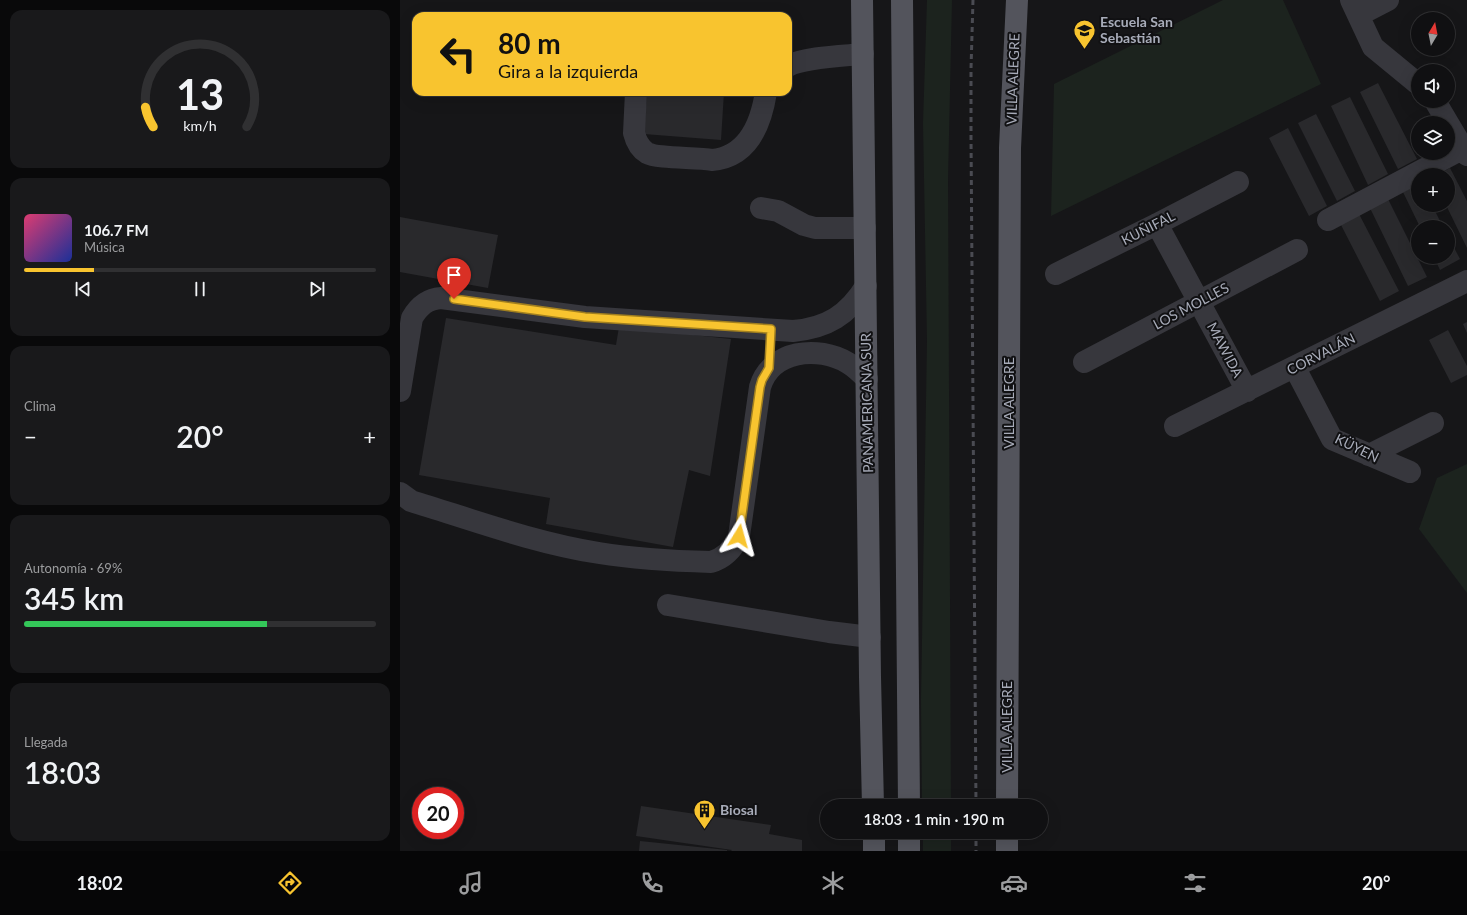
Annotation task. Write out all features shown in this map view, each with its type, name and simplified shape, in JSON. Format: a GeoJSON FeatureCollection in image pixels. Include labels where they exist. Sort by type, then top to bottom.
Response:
{"type":"FeatureCollection","features":[{"type":"Feature","properties":{"kind":"main road","name":"PANAMERICANA SUR"},"geometry":{"type":"LineString","coordinates":[[862,0],[873,799]]}},
{"type":"Feature","properties":{"kind":"main road"},"geometry":{"type":"LineString","coordinates":[[902,0],[909,799]]}},
{"type":"Feature","properties":{"kind":"main road","name":"VILLA ALEGRE"},"geometry":{"type":"LineString","coordinates":[[1007,799],[1010,148],[1017,0]]}},
{"type":"Feature","properties":{"kind":"main road"},"geometry":{"type":"LineString","coordinates":[[874,839],[874,851]]}},
{"type":"Feature","properties":{"kind":"main road"},"geometry":{"type":"LineString","coordinates":[[909,839],[909,851]]}},
{"type":"Feature","properties":{"kind":"main road"},"geometry":{"type":"LineString","coordinates":[[1007,839],[1007,851]]}},
{"type":"Feature","properties":{"kind":"street"},"geometry":{"type":"LineString","coordinates":[[1388,0],[1355,7],[1373,47],[1411,78]]}},
{"type":"Feature","properties":{"kind":"street"},"geometry":{"type":"LineString","coordinates":[[792,64],[811,60],[863,54]]}},
{"type":"Feature","properties":{"kind":"street"},"geometry":{"type":"LineString","coordinates":[[636,96],[634,133],[638,146],[642,150],[653,155],[712,160],[731,156],[744,146],[760,117],[765,96]]}},
{"type":"Feature","properties":{"kind":"street"},"geometry":{"type":"LineString","coordinates":[[1328,220],[1465,151],[1439,108]]}},
{"type":"Feature","properties":{"kind":"street","name":"KUÑIFAL"},"geometry":{"type":"LineString","coordinates":[[1056,274],[1238,182]]}},
{"type":"Feature","properties":{"kind":"street"},"geometry":{"type":"LineString","coordinates":[[761,208],[778,211],[804,225],[815,228],[865,228]]}},
{"type":"Feature","properties":{"kind":"street","name":"MAWIDA"},"geometry":{"type":"LineString","coordinates":[[1157,224],[1247,391]]}},
{"type":"Feature","properties":{"kind":"street","name":"LOS MOLLES"},"geometry":{"type":"LineString","coordinates":[[1084,362],[1297,250]]}},
{"type":"Feature","properties":{"kind":"street","name":"CORVALÁN"},"geometry":{"type":"LineString","coordinates":[[1175,426],[1467,282]]}},
{"type":"Feature","properties":{"kind":"street"},"geometry":{"type":"LineString","coordinates":[[400,391],[412,318],[422,305],[434,299],[441,298],[492,304],[585,317],[806,330],[819,327],[831,321],[851,306],[866,286]]}},
{"type":"Feature","properties":{"kind":"street"},"geometry":{"type":"LineString","coordinates":[[769,368],[771,329]]}},
{"type":"Feature","properties":{"kind":"street"},"geometry":{"type":"LineString","coordinates":[[400,493],[411,501],[506,531],[566,547],[617,556],[662,561],[711,562],[718,560],[729,552],[739,536],[760,387],[769,368],[787,357],[806,354],[821,354],[836,357],[847,362],[867,379]]}},
{"type":"Feature","properties":{"kind":"street","name":"KÜYEN"},"geometry":{"type":"LineString","coordinates":[[1295,368],[1332,439],[1410,472]]}},
{"type":"Feature","properties":{"kind":"street"},"geometry":{"type":"LineString","coordinates":[[1369,455],[1433,423]]}},
{"type":"Feature","properties":{"kind":"street"},"geometry":{"type":"LineString","coordinates":[[668,605],[870,638]]}},
{"type":"Feature","properties":{"kind":"shaded area"},"geometry":{"type":"Polygon","coordinates":[[[927,0],[952,0],[948,180],[951,799],[922,799],[921,700],[927,341],[923,123],[927,0]]]}},
{"type":"Feature","properties":{"kind":"shaded area"},"geometry":{"type":"Polygon","coordinates":[[[1223,0],[1283,0],[1321,84],[1051,216],[1054,84],[1223,0]]]}},
{"type":"Feature","properties":{"kind":"shaded area"},"geometry":{"type":"Polygon","coordinates":[[[1467,464],[1467,593],[1419,529],[1437,478],[1467,464]]]}},
{"type":"Feature","properties":{"kind":"shaded area"},"geometry":{"type":"Polygon","coordinates":[[[923,839],[951,839],[951,851],[923,851],[923,839]]]}},
{"type":"Feature","properties":{"kind":"building"},"geometry":{"type":"Polygon","coordinates":[[[1378,83],[1411,147],[1411,160],[1415,160],[1398,169],[1360,92],[1378,83]]]}},
{"type":"Feature","properties":{"kind":"building"},"geometry":{"type":"Polygon","coordinates":[[[647,96],[724,96],[721,140],[644,134],[647,96]]]}},
{"type":"Feature","properties":{"kind":"building"},"geometry":{"type":"Polygon","coordinates":[[[1350,97],[1388,174],[1368,185],[1331,106],[1350,97]]]}},
{"type":"Feature","properties":{"kind":"building"},"geometry":{"type":"Polygon","coordinates":[[[1316,114],[1355,191],[1337,201],[1298,123],[1316,114]]]}},
{"type":"Feature","properties":{"kind":"building"},"geometry":{"type":"Polygon","coordinates":[[[1288,128],[1327,206],[1309,216],[1269,138],[1288,128]]]}},
{"type":"Feature","properties":{"kind":"building"},"geometry":{"type":"Polygon","coordinates":[[[1455,178],[1467,201],[1467,248],[1455,223],[1455,220],[1453,220],[1449,212],[1455,212],[1455,178]]]}},
{"type":"Feature","properties":{"kind":"building"},"geometry":{"type":"Polygon","coordinates":[[[1411,188],[1411,208],[1403,192],[1411,188]]]}},
{"type":"Feature","properties":{"kind":"building"},"geometry":{"type":"Polygon","coordinates":[[[1388,199],[1411,245],[1411,264],[1420,264],[1427,277],[1408,286],[1370,208],[1388,199]]]}},
{"type":"Feature","properties":{"kind":"building"},"geometry":{"type":"Polygon","coordinates":[[[1413,212],[1436,212],[1440,220],[1417,220],[1413,212]]]}},
{"type":"Feature","properties":{"kind":"building"},"geometry":{"type":"Polygon","coordinates":[[[1359,214],[1399,291],[1380,301],[1340,223],[1359,214]]]}},
{"type":"Feature","properties":{"kind":"building"},"geometry":{"type":"Polygon","coordinates":[[[400,217],[498,235],[488,288],[400,272],[400,217]]]}},
{"type":"Feature","properties":{"kind":"building"},"geometry":{"type":"Polygon","coordinates":[[[1455,249],[1460,259],[1455,262],[1455,249]]]}},
{"type":"Feature","properties":{"kind":"building"},"geometry":{"type":"Polygon","coordinates":[[[1437,264],[1451,264],[1440,270],[1437,264]]]}},
{"type":"Feature","properties":{"kind":"building"},"geometry":{"type":"Polygon","coordinates":[[[446,318],[616,345],[619,327],[731,339],[710,476],[689,470],[673,547],[546,524],[550,498],[419,475],[446,318]]]}},
{"type":"Feature","properties":{"kind":"building"},"geometry":{"type":"Polygon","coordinates":[[[1467,322],[1467,333],[1463,324],[1467,322]]]}},
{"type":"Feature","properties":{"kind":"building"},"geometry":{"type":"Polygon","coordinates":[[[1448,330],[1467,366],[1467,375],[1451,383],[1429,340],[1448,330]]]}},
{"type":"Feature","properties":{"kind":"building","name":"Biosal"},"geometry":{"type":"Polygon","coordinates":[[[641,806],[771,825],[769,834],[802,840],[802,851],[731,851],[732,850],[636,836],[641,806]]]}},
{"type":"Feature","properties":{"kind":"building"},"geometry":{"type":"Polygon","coordinates":[[[640,841],[727,850],[727,851],[639,851],[640,841]]]}},
{"type":"Feature","properties":{"kind":"railway"},"geometry":{"type":"LineString","coordinates":[[973,0],[971,136],[976,799]]}},
{"type":"Feature","properties":{"kind":"railway"},"geometry":{"type":"LineString","coordinates":[[976,839],[976,851]]}},
{"type":"Feature","properties":{"kind":"place","name":"Escuela San Sebastián"},"geometry":{"type":"Point","coordinates":[1085,50]}},
{"type":"Feature","properties":{"kind":"place","name":"Biosal"},"geometry":{"type":"Point","coordinates":[704,830]}},
{"type":"Feature","properties":{"kind":"route"},"geometry":{"type":"LineString","coordinates":[[454,299],[585,317],[771,329],[769,368],[760,387],[739,536]]}}]}
